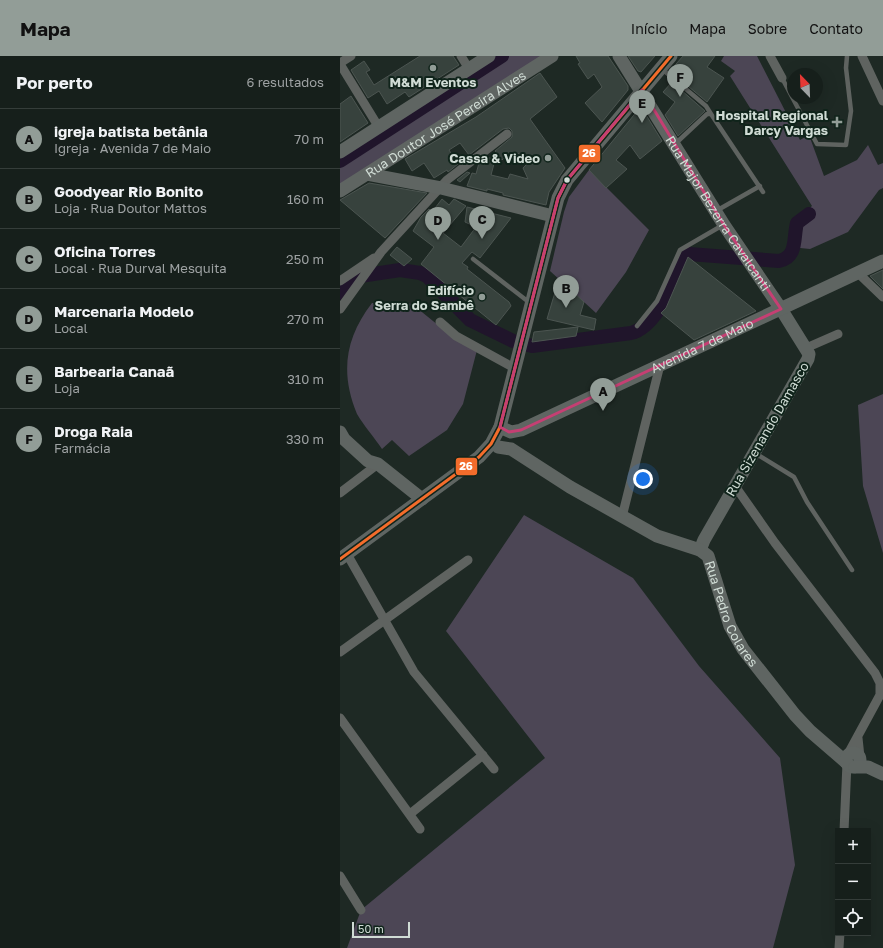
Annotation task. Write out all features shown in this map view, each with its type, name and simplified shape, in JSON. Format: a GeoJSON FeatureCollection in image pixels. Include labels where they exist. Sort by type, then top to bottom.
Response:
{"type":"FeatureCollection","features":[{"type":"Feature","properties":{"kind":"main road"},"geometry":{"type":"LineString","coordinates":[[340,152],[378,126],[489,56]]}},
{"type":"Feature","properties":{"kind":"main road","name":"Rua Doutor José Pereira Alves"},"geometry":{"type":"LineString","coordinates":[[340,191],[552,56]]}},
{"type":"Feature","properties":{"kind":"main road","name":"Rua Major Bezerra Cavalcanti"},"geometry":{"type":"LineString","coordinates":[[619,56],[642,90],[724,224],[782,309]]}},
{"type":"Feature","properties":{"kind":"main road"},"geometry":{"type":"LineString","coordinates":[[343,557],[479,457],[491,444],[500,427],[516,369],[558,198],[567,180],[671,56]]}},
{"type":"Feature","properties":{"kind":"main road"},"geometry":{"type":"LineString","coordinates":[[367,174],[441,188],[553,216]]}},
{"type":"Feature","properties":{"kind":"main road","name":"Avenida 7 de Maio"},"geometry":{"type":"LineString","coordinates":[[479,457],[498,447],[521,430],[883,261]]}},
{"type":"Feature","properties":{"kind":"main road","name":"Rua Sizenando Damasco"},"geometry":{"type":"LineString","coordinates":[[700,550],[754,452],[808,359],[809,354],[806,348],[782,309]]}},
{"type":"Feature","properties":{"kind":"main road"},"geometry":{"type":"LineString","coordinates":[[500,427],[511,432],[521,430]]}},
{"type":"Feature","properties":{"kind":"main road"},"geometry":{"type":"LineString","coordinates":[[340,432],[344,439],[368,461],[378,464],[422,498]]}},
{"type":"Feature","properties":{"kind":"main road","name":"Rua Pedro Colares"},"geometry":{"type":"LineString","coordinates":[[498,447],[511,449],[570,487],[657,536],[700,550],[709,558],[730,626],[743,649],[795,715],[810,731],[852,763],[883,774]]}},
{"type":"Feature","properties":{"kind":"street"},"geometry":{"type":"LineString","coordinates":[[351,56],[340,64],[378,126]]}},
{"type":"Feature","properties":{"kind":"street"},"geometry":{"type":"LineString","coordinates":[[461,56],[469,68]]}},
{"type":"Feature","properties":{"kind":"street"},"geometry":{"type":"LineString","coordinates":[[770,56],[782,78]]}},
{"type":"Feature","properties":{"kind":"street"},"geometry":{"type":"LineString","coordinates":[[862,56],[883,101]]}},
{"type":"Feature","properties":{"kind":"street"},"geometry":{"type":"LineString","coordinates":[[340,309],[381,252],[447,180],[507,134]]}},
{"type":"Feature","properties":{"kind":"street"},"geometry":{"type":"LineString","coordinates":[[340,281],[381,252]]}},
{"type":"Feature","properties":{"kind":"street"},"geometry":{"type":"LineString","coordinates":[[858,273],[883,297]]}},
{"type":"Feature","properties":{"kind":"street"},"geometry":{"type":"LineString","coordinates":[[440,322],[456,336],[516,369]]}},
{"type":"Feature","properties":{"kind":"street"},"geometry":{"type":"LineString","coordinates":[[806,348],[838,334]]}},
{"type":"Feature","properties":{"kind":"street"},"geometry":{"type":"LineString","coordinates":[[622,517],[660,365]]}},
{"type":"Feature","properties":{"kind":"street"},"geometry":{"type":"LineString","coordinates":[[340,493],[378,464]]}},
{"type":"Feature","properties":{"kind":"street"},"geometry":{"type":"LineString","coordinates":[[735,486],[775,543],[880,683],[881,696],[858,738],[852,763],[844,828]]}},
{"type":"Feature","properties":{"kind":"street"},"geometry":{"type":"LineString","coordinates":[[343,557],[385,620],[414,672],[494,769]]}},
{"type":"Feature","properties":{"kind":"street"},"geometry":{"type":"LineString","coordinates":[[340,652],[468,560]]}},
{"type":"Feature","properties":{"kind":"street"},"geometry":{"type":"LineString","coordinates":[[340,718],[420,829]]}},
{"type":"Feature","properties":{"kind":"street"},"geometry":{"type":"LineString","coordinates":[[410,814],[483,754]]}},
{"type":"Feature","properties":{"kind":"street"},"geometry":{"type":"LineString","coordinates":[[340,876],[361,910]]}},
{"type":"Feature","properties":{"kind":"street"},"geometry":{"type":"LineString","coordinates":[[839,948],[840,936]]}},
{"type":"Feature","properties":{"kind":"lane"},"geometry":{"type":"LineString","coordinates":[[782,78],[817,144],[846,145],[851,111],[846,68],[847,56]]}},
{"type":"Feature","properties":{"kind":"lane"},"geometry":{"type":"LineString","coordinates":[[660,68],[706,106],[763,192]]}},
{"type":"Feature","properties":{"kind":"lane"},"geometry":{"type":"LineString","coordinates":[[675,144],[707,114],[711,114]]}},
{"type":"Feature","properties":{"kind":"lane"},"geometry":{"type":"LineString","coordinates":[[716,211],[760,186]]}},
{"type":"Feature","properties":{"kind":"lane"},"geometry":{"type":"LineString","coordinates":[[637,326],[657,301],[680,250],[724,224]]}},
{"type":"Feature","properties":{"kind":"lane"},"geometry":{"type":"LineString","coordinates":[[473,259],[531,304]]}},
{"type":"Feature","properties":{"kind":"lane"},"geometry":{"type":"LineString","coordinates":[[754,452],[794,477],[804,498],[852,570]]}},
{"type":"Feature","properties":{"kind":"highlighted area"},"geometry":{"type":"Polygon","coordinates":[[[642,90],[724,225],[781,309],[521,430],[509,432],[500,427],[558,198],[567,180],[642,90]]]}},
{"type":"Feature","properties":{"kind":"shaded area"},"geometry":{"type":"Polygon","coordinates":[[[502,56],[544,56],[340,188],[340,161],[502,56]]]}},
{"type":"Feature","properties":{"kind":"shaded area"},"geometry":{"type":"Polygon","coordinates":[[[724,56],[757,56],[800,140],[809,135],[824,176],[857,160],[868,145],[878,165],[883,163],[883,188],[879,190],[848,232],[810,249],[790,247],[794,222],[812,206],[730,76],[735,71],[721,61],[724,56]]]}},
{"type":"Feature","properties":{"kind":"shaded area"},"geometry":{"type":"Polygon","coordinates":[[[589,170],[649,230],[626,272],[596,313],[550,271],[569,197],[589,170]]]}},
{"type":"Feature","properties":{"kind":"shaded area"},"geometry":{"type":"Polygon","coordinates":[[[401,302],[412,304],[454,338],[477,350],[463,404],[447,430],[409,456],[392,440],[382,449],[363,423],[357,414],[352,399],[348,384],[347,370],[348,356],[356,329],[372,303],[401,302]]]}},
{"type":"Feature","properties":{"kind":"shaded area"},"geometry":{"type":"Polygon","coordinates":[[[883,394],[883,553],[863,486],[858,405],[883,394]]]}},
{"type":"Feature","properties":{"kind":"shaded area"},"geometry":{"type":"Polygon","coordinates":[[[524,515],[633,578],[699,666],[780,758],[795,865],[773,948],[347,948],[361,910],[545,758],[446,631],[524,515]]]}},
{"type":"Feature","properties":{"kind":"building"},"geometry":{"type":"Polygon","coordinates":[[[420,56],[453,56],[459,65],[409,97],[405,92],[387,104],[379,91],[368,98],[351,70],[364,61],[370,70],[366,72],[374,85],[420,56]]]}},
{"type":"Feature","properties":{"kind":"building"},"geometry":{"type":"Polygon","coordinates":[[[576,56],[608,56],[628,86],[628,90],[602,122],[585,103],[602,87],[594,74],[588,79],[578,64],[580,63],[576,56]]]}},
{"type":"Feature","properties":{"kind":"building"},"geometry":{"type":"Polygon","coordinates":[[[628,56],[655,56],[641,72],[638,71],[628,56]]]}},
{"type":"Feature","properties":{"kind":"building"},"geometry":{"type":"Polygon","coordinates":[[[683,56],[715,56],[707,67],[724,78],[707,102],[670,71],[683,56]]]}},
{"type":"Feature","properties":{"kind":"building"},"geometry":{"type":"Polygon","coordinates":[[[540,73],[557,97],[530,119],[565,168],[549,192],[546,205],[503,195],[503,193],[487,189],[487,191],[467,186],[472,173],[476,174],[479,163],[483,164],[487,157],[495,160],[491,175],[508,179],[510,174],[528,179],[523,168],[527,164],[518,153],[508,161],[505,157],[502,160],[495,151],[512,137],[512,131],[509,128],[503,129],[469,155],[460,143],[449,150],[458,164],[448,172],[447,170],[434,178],[424,163],[412,171],[405,159],[476,117],[540,73]]]}},
{"type":"Feature","properties":{"kind":"building"},"geometry":{"type":"Polygon","coordinates":[[[672,82],[705,111],[678,136],[665,115],[675,102],[663,92],[672,82]]]}},
{"type":"Feature","properties":{"kind":"building"},"geometry":{"type":"Polygon","coordinates":[[[351,96],[368,123],[340,142],[340,104],[351,96]]]}},
{"type":"Feature","properties":{"kind":"building"},"geometry":{"type":"Polygon","coordinates":[[[638,110],[643,110],[662,141],[640,159],[630,145],[616,160],[627,169],[606,188],[589,170],[638,110]]]}},
{"type":"Feature","properties":{"kind":"building"},"geometry":{"type":"Polygon","coordinates":[[[467,172],[470,173],[460,182],[457,180],[467,172]]]}},
{"type":"Feature","properties":{"kind":"building"},"geometry":{"type":"Polygon","coordinates":[[[369,183],[427,193],[385,238],[340,200],[369,183]]]}},
{"type":"Feature","properties":{"kind":"building"},"geometry":{"type":"Polygon","coordinates":[[[442,199],[449,205],[454,199],[466,206],[443,233],[461,247],[476,227],[465,222],[467,207],[511,218],[480,258],[472,252],[462,263],[468,267],[467,269],[509,302],[511,306],[496,325],[421,264],[434,247],[413,231],[421,217],[429,209],[432,212],[442,199]]]}},
{"type":"Feature","properties":{"kind":"building"},"geometry":{"type":"Polygon","coordinates":[[[397,247],[412,259],[404,266],[390,255],[397,247]]]}},
{"type":"Feature","properties":{"kind":"building"},"geometry":{"type":"Polygon","coordinates":[[[688,257],[756,311],[694,340],[661,313],[666,308],[688,257]]]}},
{"type":"Feature","properties":{"kind":"building"},"geometry":{"type":"Polygon","coordinates":[[[883,270],[883,289],[870,276],[883,270]]]}},
{"type":"Feature","properties":{"kind":"building"},"geometry":{"type":"Polygon","coordinates":[[[559,279],[584,302],[580,315],[596,319],[594,330],[547,319],[559,279]]]}},
{"type":"Feature","properties":{"kind":"building"},"geometry":{"type":"Polygon","coordinates":[[[578,327],[576,336],[532,342],[534,332],[578,327]]]}},
{"type":"Feature","properties":{"kind":"waterway"},"geometry":{"type":"LineString","coordinates":[[340,161],[502,56]]}},
{"type":"Feature","properties":{"kind":"waterway"},"geometry":{"type":"LineString","coordinates":[[340,293],[351,281],[360,276],[400,270],[420,273],[427,276],[470,320],[513,341],[532,346],[631,333],[640,329],[649,322],[657,312],[689,254],[779,261],[785,259],[792,251],[797,223],[809,214]]}},
{"type":"Feature","properties":{"kind":"transit line","name":"26"},"geometry":{"type":"LineString","coordinates":[[340,559],[479,457],[491,444],[500,427],[558,198],[567,180],[671,56]]}},
{"type":"Feature","properties":{"kind":"place","name":"M&M Eventos"},"geometry":{"type":"Point","coordinates":[433,68]}},
{"type":"Feature","properties":{"kind":"place","name":"Droga Raia"},"geometry":{"type":"Point","coordinates":[680,97]}},
{"type":"Feature","properties":{"kind":"place","name":"Hospital Regional Darcy Vargas"},"geometry":{"type":"Point","coordinates":[837,122]}},
{"type":"Feature","properties":{"kind":"place","name":"Barbearia Canaã"},"geometry":{"type":"Point","coordinates":[642,123]}},
{"type":"Feature","properties":{"kind":"place","name":"Cassa & Video"},"geometry":{"type":"Point","coordinates":[548,158]}},
{"type":"Feature","properties":{"kind":"place","name":"Oficina Torres"},"geometry":{"type":"Point","coordinates":[482,239]}},
{"type":"Feature","properties":{"kind":"place","name":"Marcenaria Modelo"},"geometry":{"type":"Point","coordinates":[438,240]}},
{"type":"Feature","properties":{"kind":"place","name":"Edifício Serra do Sambê"},"geometry":{"type":"Point","coordinates":[482,297]}},
{"type":"Feature","properties":{"kind":"place","name":"Goodyear Rio Bonito"},"geometry":{"type":"Point","coordinates":[566,308]}},
{"type":"Feature","properties":{"kind":"place","name":"igreja batista betânia"},"geometry":{"type":"Point","coordinates":[603,411]}}]}
